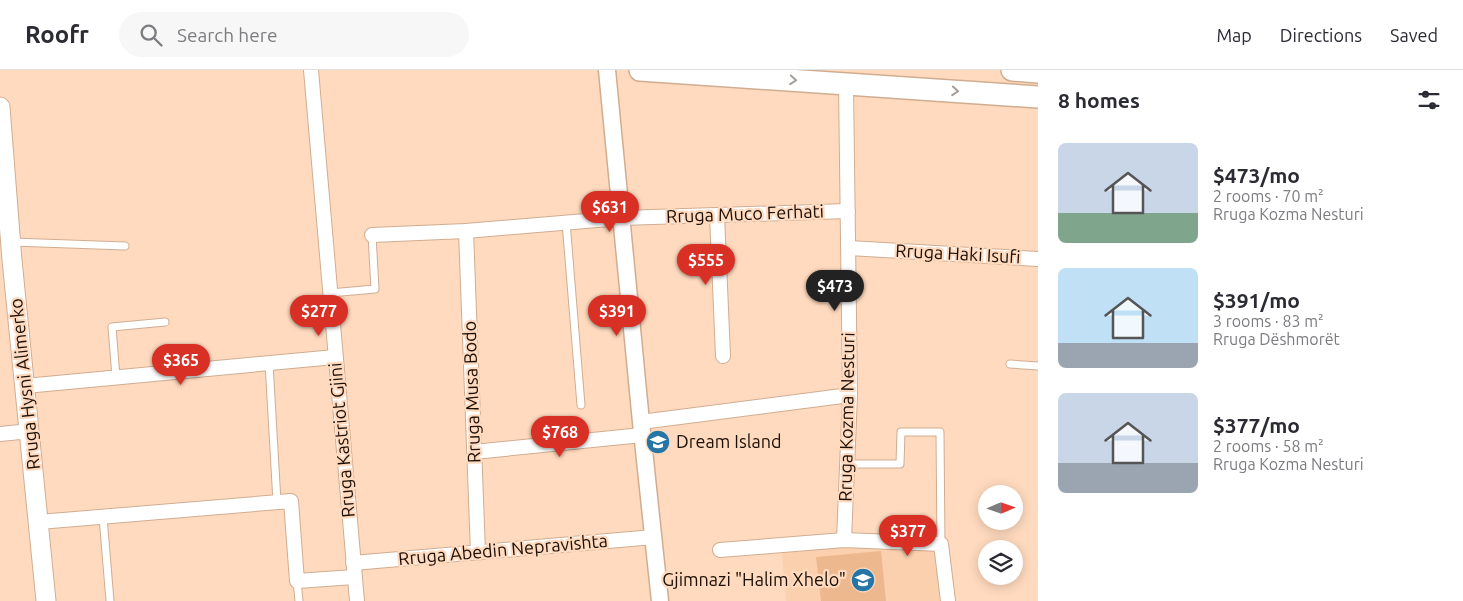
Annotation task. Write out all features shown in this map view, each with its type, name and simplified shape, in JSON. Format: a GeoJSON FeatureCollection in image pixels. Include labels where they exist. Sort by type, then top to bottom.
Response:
{"type":"FeatureCollection","features":[{"type":"Feature","properties":{"kind":"main road"},"geometry":{"type":"LineString","coordinates":[[640,70],[1038,96]]}},
{"type":"Feature","properties":{"kind":"main road"},"geometry":{"type":"LineString","coordinates":[[1012,70],[1038,72]]}},
{"type":"Feature","properties":{"kind":"main road","name":"Rruga Hysni Alimerko"},"geometry":{"type":"LineString","coordinates":[[0,107],[9,254],[30,431],[46,601]]}},
{"type":"Feature","properties":{"kind":"street","name":"Rruga Kastriot Gjini"},"geometry":{"type":"LineString","coordinates":[[310,70],[357,601]]}},
{"type":"Feature","properties":{"kind":"street"},"geometry":{"type":"LineString","coordinates":[[607,70],[660,601]]}},
{"type":"Feature","properties":{"kind":"street","name":"Rruga Kozma Nesturi"},"geometry":{"type":"LineString","coordinates":[[844,540],[850,395],[846,84]]}},
{"type":"Feature","properties":{"kind":"street","name":"Rruga Muco Ferhati"},"geometry":{"type":"LineString","coordinates":[[372,235],[466,231],[621,218],[848,212]]}},
{"type":"Feature","properties":{"kind":"street"},"geometry":{"type":"LineString","coordinates":[[718,215],[723,356]]}},
{"type":"Feature","properties":{"kind":"street","name":"Rruga Musa Bodo"},"geometry":{"type":"LineString","coordinates":[[466,231],[478,553]]}},
{"type":"Feature","properties":{"kind":"street","name":"Rruga Haki Isufi"},"geometry":{"type":"LineString","coordinates":[[849,248],[1038,259]]}},
{"type":"Feature","properties":{"kind":"street"},"geometry":{"type":"LineString","coordinates":[[25,386],[335,357]]}},
{"type":"Feature","properties":{"kind":"street"},"geometry":{"type":"LineString","coordinates":[[474,452],[642,429],[850,395]]}},
{"type":"Feature","properties":{"kind":"street"},"geometry":{"type":"LineString","coordinates":[[0,434],[30,431]]}},
{"type":"Feature","properties":{"kind":"street"},"geometry":{"type":"LineString","coordinates":[[39,522],[291,501],[298,581]]}},
{"type":"Feature","properties":{"kind":"street","name":"Rruga Abedin Nepravishta"},"geometry":{"type":"LineString","coordinates":[[298,581],[353,570],[478,553],[654,537]]}},
{"type":"Feature","properties":{"kind":"street"},"geometry":{"type":"LineString","coordinates":[[720,550],[844,540],[941,544],[948,601]]}},
{"type":"Feature","properties":{"kind":"lane"},"geometry":{"type":"LineString","coordinates":[[566,222],[581,405]]}},
{"type":"Feature","properties":{"kind":"lane"},"geometry":{"type":"LineString","coordinates":[[330,293],[375,289],[372,235]]}},
{"type":"Feature","properties":{"kind":"lane"},"geometry":{"type":"LineString","coordinates":[[9,254],[125,246]]}},
{"type":"Feature","properties":{"kind":"lane"},"geometry":{"type":"LineString","coordinates":[[116,377],[112,327],[165,322]]}},
{"type":"Feature","properties":{"kind":"lane"},"geometry":{"type":"LineString","coordinates":[[269,363],[277,502]]}},
{"type":"Feature","properties":{"kind":"lane"},"geometry":{"type":"LineString","coordinates":[[1010,364],[1038,366]]}},
{"type":"Feature","properties":{"kind":"lane"},"geometry":{"type":"LineString","coordinates":[[847,464],[900,464],[900,432],[940,432],[941,544]]}},
{"type":"Feature","properties":{"kind":"lane"},"geometry":{"type":"LineString","coordinates":[[103,517],[110,601]]}},
{"type":"Feature","properties":{"kind":"lane"},"geometry":{"type":"LineString","coordinates":[[298,581],[299,601]]}},
{"type":"Feature","properties":{"kind":"shaded area","name":"Gjimnazi \"Halim Xhelo\""},"geometry":{"type":"Polygon","coordinates":[[[844,547],[925,549],[934,552],[937,556],[943,601],[786,601],[782,551],[844,547]]]}},
{"type":"Feature","properties":{"kind":"shaded area"},"geometry":{"type":"Polygon","coordinates":[[[881,551],[886,601],[821,601],[816,557],[881,551]]]}},
{"type":"Feature","properties":{"kind":"place","name":"Dream Island"},"geometry":{"type":"Point","coordinates":[658,442]}},
{"type":"Feature","properties":{"kind":"place","name":"Gjimnazi \"Halim Xhelo\""},"geometry":{"type":"Point","coordinates":[863,580]}}]}
